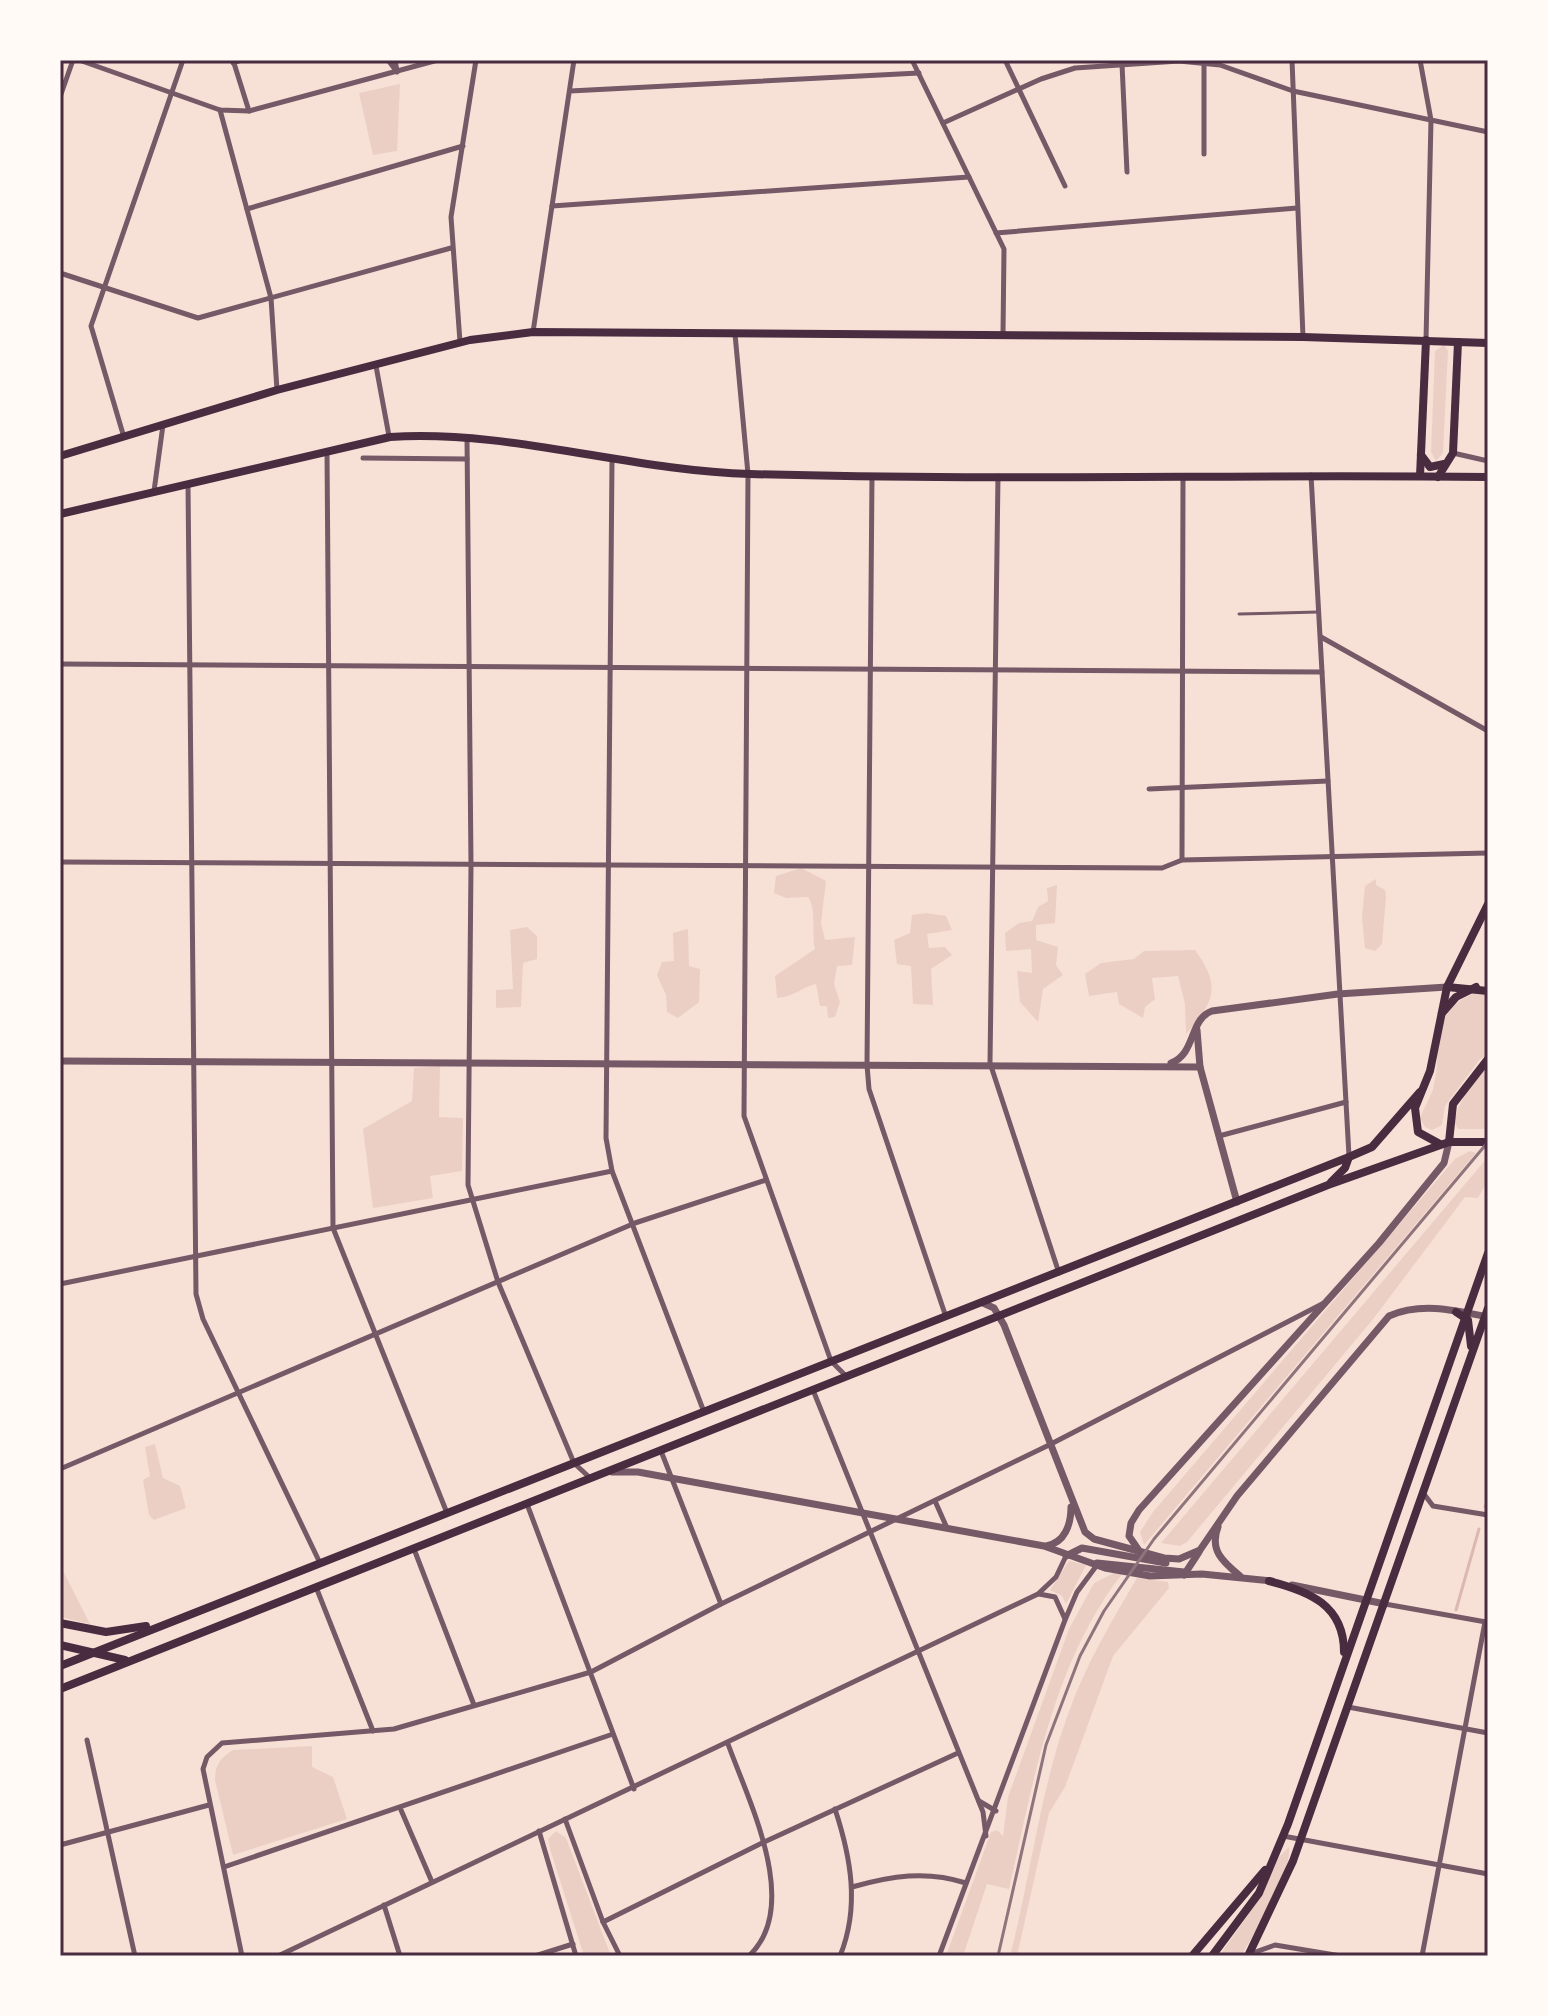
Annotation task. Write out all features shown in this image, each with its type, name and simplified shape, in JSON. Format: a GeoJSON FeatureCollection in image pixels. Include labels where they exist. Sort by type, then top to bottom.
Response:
{"type":"FeatureCollection","features":[{"type":"Feature","properties":{"kind":"main road"},"geometry":{"type":"LineString","coordinates":[[60,456],[123,434],[277,390],[460,343],[533,332],[1303,337],[1488,343]]}},
{"type":"Feature","properties":{"kind":"main road"},"geometry":{"type":"LineString","coordinates":[[1420,476],[1426,340]]}},
{"type":"Feature","properties":{"kind":"main road"},"geometry":{"type":"LineString","coordinates":[[1438,477],[1452,455],[1458,342]]}},
{"type":"Feature","properties":{"kind":"main road"},"geometry":{"type":"LineString","coordinates":[[60,514],[390,437],[430,434],[467,437],[612,461],[748,474],[1488,477]]}},
{"type":"Feature","properties":{"kind":"main road"},"geometry":{"type":"LineString","coordinates":[[1421,454],[1430,467],[1438,467],[1452,455]]}},
{"type":"Feature","properties":{"kind":"main road"},"geometry":{"type":"LineString","coordinates":[[1445,1143],[1420,1135],[1414,1124],[1420,1092],[1430,1071],[1438,1019],[1447,987],[1488,904]]}},
{"type":"Feature","properties":{"kind":"main road"},"geometry":{"type":"LineString","coordinates":[[1447,987],[1476,987],[1488,991]]}},
{"type":"Feature","properties":{"kind":"main road"},"geometry":{"type":"LineString","coordinates":[[1438,1019],[1456,997],[1476,987]]}},
{"type":"Feature","properties":{"kind":"main road"},"geometry":{"type":"LineString","coordinates":[[1445,1143],[1453,1104],[1488,1059]]}},
{"type":"Feature","properties":{"kind":"main road"},"geometry":{"type":"LineString","coordinates":[[60,1666],[1349,1157],[1372,1147],[1420,1092]]}},
{"type":"Feature","properties":{"kind":"main road"},"geometry":{"type":"LineString","coordinates":[[60,1689],[1328,1185],[1445,1143],[1488,1142]]}},
{"type":"Feature","properties":{"kind":"main road"},"geometry":{"type":"LineString","coordinates":[[1328,1185],[1345,1168],[1349,1157]]}},
{"type":"Feature","properties":{"kind":"main road"},"geometry":{"type":"LineString","coordinates":[[1212,1956],[1259,1893],[1283,1836],[1488,1253]]}},
{"type":"Feature","properties":{"kind":"main road"},"geometry":{"type":"LineString","coordinates":[[1456,1312],[1467,1315]]}},
{"type":"Feature","properties":{"kind":"main road"},"geometry":{"type":"LineString","coordinates":[[1248,1955],[1277,1900],[1300,1840],[1487,1314]]}},
{"type":"Feature","properties":{"kind":"main road"},"geometry":{"type":"LineString","coordinates":[[1467,1315],[1472,1340],[1469,1363]]}},
{"type":"Feature","properties":{"kind":"main road"},"geometry":{"type":"LineString","coordinates":[[1269,1581],[1314,1595],[1332,1611],[1344,1643],[1342,1668]]}},
{"type":"Feature","properties":{"kind":"main road"},"geometry":{"type":"LineString","coordinates":[[60,1623],[117,1631],[171,1621]]}},
{"type":"Feature","properties":{"kind":"main road"},"geometry":{"type":"LineString","coordinates":[[60,1645],[128,1661]]}},
{"type":"Feature","properties":{"kind":"main road"},"geometry":{"type":"LineString","coordinates":[[1192,1956],[1273,1860]]}},
{"type":"Feature","properties":{"kind":"street"},"geometry":{"type":"LineString","coordinates":[[60,97],[73,60]]}},
{"type":"Feature","properties":{"kind":"street"},"geometry":{"type":"LineString","coordinates":[[79,60],[220,110],[249,111],[438,60]]}},
{"type":"Feature","properties":{"kind":"street"},"geometry":{"type":"LineString","coordinates":[[123,434],[91,326],[183,60]]}},
{"type":"Feature","properties":{"kind":"street"},"geometry":{"type":"LineString","coordinates":[[242,60],[233,61],[249,111]]}},
{"type":"Feature","properties":{"kind":"street"},"geometry":{"type":"LineString","coordinates":[[388,60],[397,72]]}},
{"type":"Feature","properties":{"kind":"street"},"geometry":{"type":"LineString","coordinates":[[395,60],[397,72]]}},
{"type":"Feature","properties":{"kind":"street"},"geometry":{"type":"LineString","coordinates":[[460,343],[451,217],[476,60]]}},
{"type":"Feature","properties":{"kind":"street"},"geometry":{"type":"LineString","coordinates":[[533,332],[574,60]]}},
{"type":"Feature","properties":{"kind":"street"},"geometry":{"type":"LineString","coordinates":[[912,60],[1004,249],[1003,335]]}},
{"type":"Feature","properties":{"kind":"street"},"geometry":{"type":"LineString","coordinates":[[1005,60],[1065,186]]}},
{"type":"Feature","properties":{"kind":"street"},"geometry":{"type":"LineString","coordinates":[[1292,60],[1303,337]]}},
{"type":"Feature","properties":{"kind":"street"},"geometry":{"type":"LineString","coordinates":[[1420,60],[1431,120],[1426,340]]}},
{"type":"Feature","properties":{"kind":"street"},"geometry":{"type":"LineString","coordinates":[[943,123],[1075,68],[1204,62],[1293,91],[1488,132]]}},
{"type":"Feature","properties":{"kind":"street"},"geometry":{"type":"LineString","coordinates":[[1204,62],[1204,154]]}},
{"type":"Feature","properties":{"kind":"street"},"geometry":{"type":"LineString","coordinates":[[1122,64],[1127,172]]}},
{"type":"Feature","properties":{"kind":"street"},"geometry":{"type":"LineString","coordinates":[[570,91],[919,73]]}},
{"type":"Feature","properties":{"kind":"street"},"geometry":{"type":"LineString","coordinates":[[220,110],[271,298],[277,390]]}},
{"type":"Feature","properties":{"kind":"street"},"geometry":{"type":"LineString","coordinates":[[247,209],[463,146]]}},
{"type":"Feature","properties":{"kind":"street"},"geometry":{"type":"LineString","coordinates":[[552,206],[969,177]]}},
{"type":"Feature","properties":{"kind":"street"},"geometry":{"type":"LineString","coordinates":[[996,233],[1297,208]]}},
{"type":"Feature","properties":{"kind":"street"},"geometry":{"type":"LineString","coordinates":[[60,273],[198,318],[451,248]]}},
{"type":"Feature","properties":{"kind":"street"},"geometry":{"type":"LineString","coordinates":[[735,334],[748,474],[744,1116],[831,1361],[847,1376]]}},
{"type":"Feature","properties":{"kind":"street"},"geometry":{"type":"LineString","coordinates":[[376,366],[390,437]]}},
{"type":"Feature","properties":{"kind":"street"},"geometry":{"type":"LineString","coordinates":[[154,491],[163,423]]}},
{"type":"Feature","properties":{"kind":"street"},"geometry":{"type":"LineString","coordinates":[[467,437],[471,865],[468,1185],[498,1282],[574,1463],[581,1473],[589,1477]]}},
{"type":"Feature","properties":{"kind":"street"},"geometry":{"type":"LineString","coordinates":[[327,451],[333,1228],[447,1513]]}},
{"type":"Feature","properties":{"kind":"street"},"geometry":{"type":"LineString","coordinates":[[1452,455],[1488,461]]}},
{"type":"Feature","properties":{"kind":"street"},"geometry":{"type":"LineString","coordinates":[[363,458],[467,459]]}},
{"type":"Feature","properties":{"kind":"street"},"geometry":{"type":"LineString","coordinates":[[612,461],[604,1064],[606,1138],[612,1171],[635,1223],[704,1412]]}},
{"type":"Feature","properties":{"kind":"street"},"geometry":{"type":"LineString","coordinates":[[872,475],[869,1089],[947,1318]]}},
{"type":"Feature","properties":{"kind":"street"},"geometry":{"type":"LineString","coordinates":[[998,475],[990,1063],[1059,1273]]}},
{"type":"Feature","properties":{"kind":"street"},"geometry":{"type":"LineString","coordinates":[[1182,860],[1183,475]]}},
{"type":"Feature","properties":{"kind":"street"},"geometry":{"type":"LineString","coordinates":[[1311,475],[1349,1157]]}},
{"type":"Feature","properties":{"kind":"street"},"geometry":{"type":"LineString","coordinates":[[188,483],[196,1294],[203,1319],[320,1563]]}},
{"type":"Feature","properties":{"kind":"street"},"geometry":{"type":"LineString","coordinates":[[1320,637],[1488,731]]}},
{"type":"Feature","properties":{"kind":"street"},"geometry":{"type":"LineString","coordinates":[[60,664],[1322,672]]}},
{"type":"Feature","properties":{"kind":"street"},"geometry":{"type":"LineString","coordinates":[[1149,789],[1328,781]]}},
{"type":"Feature","properties":{"kind":"street"},"geometry":{"type":"LineString","coordinates":[[60,862],[1162,868],[1182,860],[1488,853]]}},
{"type":"Feature","properties":{"kind":"street"},"geometry":{"type":"LineString","coordinates":[[1169,1064],[1183,1057],[1204,1014],[1338,994],[1447,987]]}},
{"type":"Feature","properties":{"kind":"street"},"geometry":{"type":"LineString","coordinates":[[1197,1028],[1200,1067],[1237,1202]]}},
{"type":"Feature","properties":{"kind":"street"},"geometry":{"type":"LineString","coordinates":[[60,1061],[990,1063],[1169,1064],[1200,1067]]}},
{"type":"Feature","properties":{"kind":"street"},"geometry":{"type":"LineString","coordinates":[[1219,1136],[1346,1102]]}},
{"type":"Feature","properties":{"kind":"street"},"geometry":{"type":"LineString","coordinates":[[1141,1553],[1129,1536],[1131,1523],[1139,1510],[1379,1243],[1444,1163],[1445,1143]]}},
{"type":"Feature","properties":{"kind":"street"},"geometry":{"type":"LineString","coordinates":[[60,1284],[612,1171]]}},
{"type":"Feature","properties":{"kind":"street"},"geometry":{"type":"LineString","coordinates":[[60,1469],[635,1223],[766,1180]]}},
{"type":"Feature","properties":{"kind":"street"},"geometry":{"type":"LineString","coordinates":[[242,1956],[203,1769],[214,1749],[233,1740],[394,1729],[591,1672],[721,1604],[1049,1445],[1324,1302]]}},
{"type":"Feature","properties":{"kind":"street"},"geometry":{"type":"LineString","coordinates":[[983,1303],[991,1305],[999,1316],[1071,1504],[1085,1532],[1115,1546],[1179,1559],[1200,1550]]}},
{"type":"Feature","properties":{"kind":"street"},"geometry":{"type":"LineString","coordinates":[[1189,1574],[1200,1550],[1222,1518],[1380,1324],[1407,1308],[1456,1312]]}},
{"type":"Feature","properties":{"kind":"street"},"geometry":{"type":"LineString","coordinates":[[1467,1315],[1487,1314]]}},
{"type":"Feature","properties":{"kind":"street"},"geometry":{"type":"LineString","coordinates":[[813,1390],[978,1801],[986,1836]]}},
{"type":"Feature","properties":{"kind":"street"},"geometry":{"type":"LineString","coordinates":[[661,1450],[721,1604]]}},
{"type":"Feature","properties":{"kind":"street"},"geometry":{"type":"LineString","coordinates":[[602,1473],[628,1471],[1044,1546],[1066,1556],[1150,1576],[1189,1574],[1240,1577],[1486,1622],[1463,1729],[1422,1956]]}},
{"type":"Feature","properties":{"kind":"street"},"geometry":{"type":"LineString","coordinates":[[1423,1491],[1433,1506],[1488,1515]]}},
{"type":"Feature","properties":{"kind":"street"},"geometry":{"type":"LineString","coordinates":[[935,1501],[947,1528]]}},
{"type":"Feature","properties":{"kind":"street"},"geometry":{"type":"LineString","coordinates":[[527,1503],[634,1789]]}},
{"type":"Feature","properties":{"kind":"street"},"geometry":{"type":"LineString","coordinates":[[1044,1546],[1057,1544],[1065,1534],[1071,1504]]}},
{"type":"Feature","properties":{"kind":"street"},"geometry":{"type":"LineString","coordinates":[[1222,1518],[1215,1547],[1223,1562],[1240,1577]]}},
{"type":"Feature","properties":{"kind":"street"},"geometry":{"type":"LineString","coordinates":[[413,1547],[474,1705]]}},
{"type":"Feature","properties":{"kind":"street"},"geometry":{"type":"LineString","coordinates":[[278,1956],[1038,1594],[1056,1577],[1066,1556],[1082,1548],[1174,1563],[1191,1559],[1200,1550]]}},
{"type":"Feature","properties":{"kind":"street"},"geometry":{"type":"LineString","coordinates":[[939,1956],[996,1811],[1065,1620],[1086,1577],[1098,1565]]}},
{"type":"Feature","properties":{"kind":"street"},"geometry":{"type":"LineString","coordinates":[[316,1586],[373,1731]]}},
{"type":"Feature","properties":{"kind":"street"},"geometry":{"type":"LineString","coordinates":[[1038,1594],[1055,1597],[1065,1620]]}},
{"type":"Feature","properties":{"kind":"street"},"geometry":{"type":"LineString","coordinates":[[1348,1707],[1488,1733]]}},
{"type":"Feature","properties":{"kind":"street"},"geometry":{"type":"LineString","coordinates":[[224,1867],[401,1810],[613,1734]]}},
{"type":"Feature","properties":{"kind":"street"},"geometry":{"type":"LineString","coordinates":[[87,1740],[135,1956]]}},
{"type":"Feature","properties":{"kind":"street"},"geometry":{"type":"LineString","coordinates":[[728,1744],[769,1864],[771,1921],[762,1944],[749,1956]]}},
{"type":"Feature","properties":{"kind":"street"},"geometry":{"type":"LineString","coordinates":[[603,1922],[762,1843],[958,1753]]}},
{"type":"Feature","properties":{"kind":"street"},"geometry":{"type":"LineString","coordinates":[[978,1801],[996,1811]]}},
{"type":"Feature","properties":{"kind":"street"},"geometry":{"type":"LineString","coordinates":[[60,1845],[209,1805]]}},
{"type":"Feature","properties":{"kind":"street"},"geometry":{"type":"LineString","coordinates":[[835,1809],[845,1841],[852,1887],[847,1939],[840,1956]]}},
{"type":"Feature","properties":{"kind":"street"},"geometry":{"type":"LineString","coordinates":[[401,1810],[432,1882]]}},
{"type":"Feature","properties":{"kind":"street"},"geometry":{"type":"LineString","coordinates":[[565,1819],[603,1922],[620,1956]]}},
{"type":"Feature","properties":{"kind":"street"},"geometry":{"type":"LineString","coordinates":[[539,1831],[576,1956]]}},
{"type":"Feature","properties":{"kind":"street"},"geometry":{"type":"LineString","coordinates":[[1283,1836],[1488,1874]]}},
{"type":"Feature","properties":{"kind":"street"},"geometry":{"type":"LineString","coordinates":[[852,1887],[909,1874],[946,1876],[966,1883]]}},
{"type":"Feature","properties":{"kind":"street"},"geometry":{"type":"LineString","coordinates":[[384,1905],[400,1956]]}},
{"type":"Feature","properties":{"kind":"street"},"geometry":{"type":"LineString","coordinates":[[535,1956],[573,1944]]}},
{"type":"Feature","properties":{"kind":"street"},"geometry":{"type":"LineString","coordinates":[[1248,1955],[1275,1945],[1341,1956]]}},
{"type":"Feature","properties":{"kind":"lane"},"geometry":{"type":"LineString","coordinates":[[1239,614],[1318,612]]}},
{"type":"Feature","properties":{"kind":"shaded area"},"geometry":{"type":"Polygon","coordinates":[[[400,84],[397,151],[373,155],[359,93],[400,84]]]}},
{"type":"Feature","properties":{"kind":"shaded area"},"geometry":{"type":"Polygon","coordinates":[[[1444,345],[1448,351],[1443,453],[1436,461],[1431,452],[1435,351],[1444,345]]]}},
{"type":"Feature","properties":{"kind":"shaded area"},"geometry":{"type":"Polygon","coordinates":[[[801,868],[826,881],[821,923],[825,940],[855,937],[852,965],[837,966],[834,984],[840,1002],[835,1017],[828,1018],[827,1006],[820,1006],[816,984],[777,998],[775,976],[815,949],[812,908],[808,897],[786,898],[774,893],[776,876],[801,868]]]}},
{"type":"Feature","properties":{"kind":"shaded area"},"geometry":{"type":"Polygon","coordinates":[[[1376,879],[1376,885],[1385,890],[1386,897],[1382,944],[1375,951],[1365,948],[1362,917],[1365,886],[1376,879]]]}},
{"type":"Feature","properties":{"kind":"shaded area"},"geometry":{"type":"Polygon","coordinates":[[[1057,885],[1055,923],[1036,925],[1036,940],[1058,947],[1056,965],[1063,975],[1043,989],[1038,1022],[1020,1002],[1017,971],[1032,973],[1031,949],[1006,951],[1005,933],[1019,923],[1032,921],[1038,907],[1048,901],[1047,888],[1057,885]]]}},
{"type":"Feature","properties":{"kind":"shaded area"},"geometry":{"type":"Polygon","coordinates":[[[926,913],[946,916],[952,930],[927,934],[929,948],[945,947],[952,955],[931,969],[933,1005],[913,1004],[911,966],[897,964],[894,940],[910,933],[912,915],[926,913]]]}},
{"type":"Feature","properties":{"kind":"shaded area"},"geometry":{"type":"Polygon","coordinates":[[[527,927],[537,936],[537,959],[523,963],[521,1007],[496,1008],[496,990],[513,989],[510,930],[527,927]]]}},
{"type":"Feature","properties":{"kind":"shaded area"},"geometry":{"type":"Polygon","coordinates":[[[688,929],[689,966],[700,969],[699,1002],[678,1018],[667,1012],[666,995],[657,975],[662,962],[674,961],[673,933],[688,929]]]}},
{"type":"Feature","properties":{"kind":"shaded area"},"geometry":{"type":"Polygon","coordinates":[[[1195,950],[1209,974],[1211,994],[1203,1013],[1186,1034],[1185,1004],[1178,976],[1152,978],[1155,999],[1145,1007],[1143,1018],[1119,1004],[1117,992],[1089,996],[1085,974],[1101,963],[1134,959],[1144,951],[1195,950]]]}},
{"type":"Feature","properties":{"kind":"shaded area"},"geometry":{"type":"Polygon","coordinates":[[[1475,993],[1488,994],[1488,1055],[1480,1059],[1445,1106],[1442,1125],[1432,1130],[1425,1127],[1420,1118],[1433,1089],[1443,1022],[1460,1001],[1475,993]]]}},
{"type":"Feature","properties":{"kind":"shaded area"},"geometry":{"type":"Polygon","coordinates":[[[1488,1064],[1488,1129],[1458,1129],[1454,1122],[1460,1105],[1488,1064]]]}},
{"type":"Feature","properties":{"kind":"shaded area"},"geometry":{"type":"Polygon","coordinates":[[[440,1066],[439,1117],[463,1118],[462,1171],[430,1176],[433,1198],[373,1208],[363,1129],[412,1101],[414,1068],[440,1066]]]}},
{"type":"Feature","properties":{"kind":"shaded area"},"geometry":{"type":"Polygon","coordinates":[[[1470,1151],[1476,1153],[1144,1545],[1140,1532],[1153,1512],[1455,1159],[1470,1151]]]}},
{"type":"Feature","properties":{"kind":"shaded area"},"geometry":{"type":"Polygon","coordinates":[[[1488,1157],[1488,1180],[1478,1198],[1465,1197],[1374,1318],[1187,1542],[1180,1546],[1161,1543],[1488,1157]]]}},
{"type":"Feature","properties":{"kind":"shaded area"},"geometry":{"type":"Polygon","coordinates":[[[155,1444],[163,1478],[180,1486],[186,1508],[154,1520],[149,1515],[143,1480],[150,1476],[145,1447],[155,1444]]]}},
{"type":"Feature","properties":{"kind":"shaded area"},"geometry":{"type":"Polygon","coordinates":[[[1069,1561],[1086,1565],[1066,1604],[1062,1596],[1050,1590],[1069,1561]]]}},
{"type":"Feature","properties":{"kind":"shaded area"},"geometry":{"type":"Polygon","coordinates":[[[60,1565],[90,1624],[60,1617],[60,1565]]]}},
{"type":"Feature","properties":{"kind":"shaded area"},"geometry":{"type":"Polygon","coordinates":[[[1114,1573],[1122,1574],[1078,1646],[1062,1685],[1037,1765],[1009,1889],[987,1884],[963,1956],[946,1956],[991,1832],[997,1830],[1003,1836],[1008,1797],[1069,1629],[1094,1583],[1114,1573]]]}},
{"type":"Feature","properties":{"kind":"shaded area"},"geometry":{"type":"Polygon","coordinates":[[[1137,1578],[1168,1582],[1169,1588],[1113,1656],[1065,1787],[1049,1813],[1017,1956],[1010,1956],[1045,1794],[1063,1729],[1088,1667],[1137,1578]]]}},
{"type":"Feature","properties":{"kind":"shaded area"},"geometry":{"type":"Polygon","coordinates":[[[312,1746],[312,1767],[333,1777],[347,1819],[233,1855],[215,1780],[219,1762],[233,1750],[312,1746]]]}},
{"type":"Feature","properties":{"kind":"shaded area"},"geometry":{"type":"Polygon","coordinates":[[[556,1831],[566,1838],[611,1956],[584,1956],[550,1849],[548,1839],[556,1831]]]}},
{"type":"Feature","properties":{"kind":"shaded area"},"geometry":{"type":"Polygon","coordinates":[[[1289,1847],[1289,1857],[1279,1886],[1241,1956],[1219,1956],[1261,1897],[1279,1857],[1289,1847]]]}},
{"type":"Feature","properties":{"kind":"waterway"},"geometry":{"type":"LineString","coordinates":[[1485,1507],[1488,1499]]}},
{"type":"Feature","properties":{"kind":"waterway"},"geometry":{"type":"LineString","coordinates":[[1456,1610],[1479,1529]]}},
{"type":"Feature","properties":{"kind":"railway"},"geometry":{"type":"LineString","coordinates":[[998,1956],[1046,1745],[1080,1656],[1104,1611],[1154,1539],[1488,1142]]}}]}
